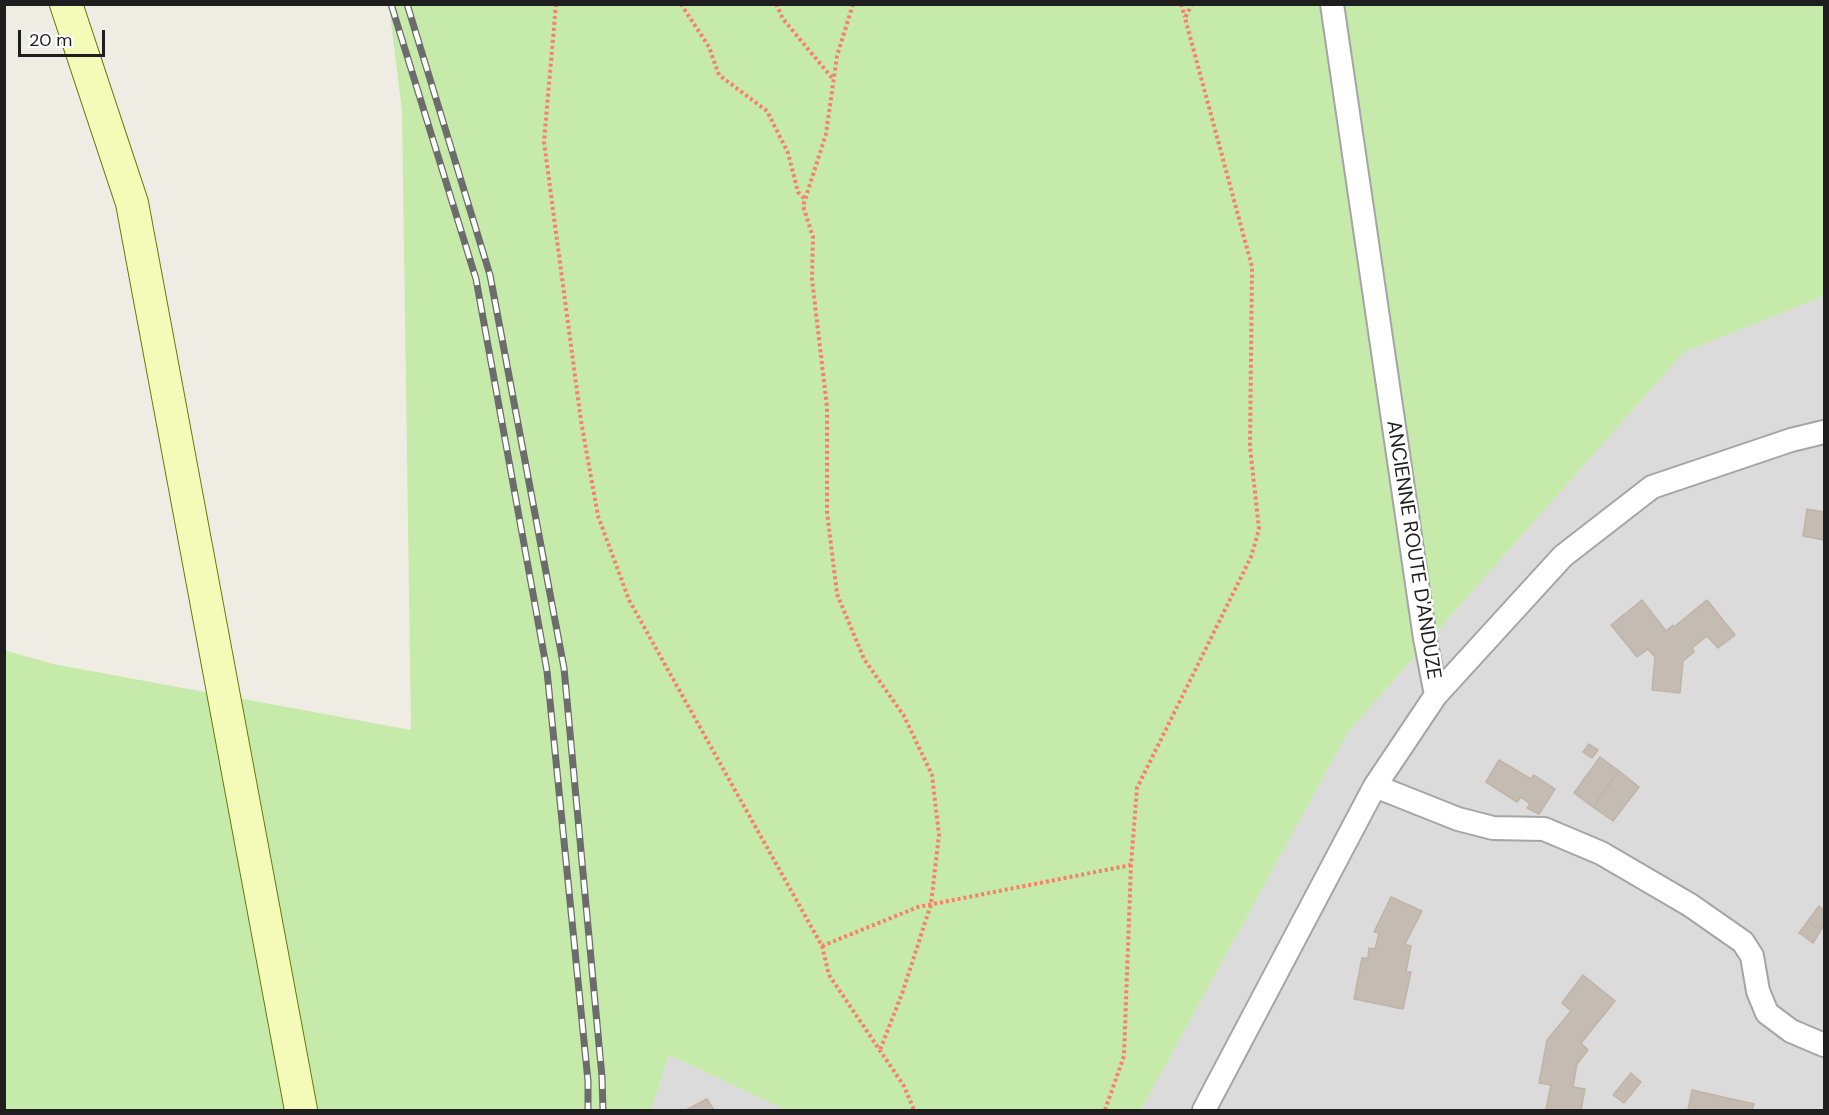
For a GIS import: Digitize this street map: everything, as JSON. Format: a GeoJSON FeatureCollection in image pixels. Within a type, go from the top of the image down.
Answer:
{"type":"FeatureCollection","features":[{"type":"Feature","properties":{"kind":"main road"},"geometry":{"type":"LineString","coordinates":[[66,4],[132,203],[300,1110]]}},
{"type":"Feature","properties":{"kind":"street","name":"ANCIENNE ROUTE D'ANDUZE"},"geometry":{"type":"LineString","coordinates":[[1204,1110],[1375,786],[1436,695],[1425,638],[1332,4]]}},
{"type":"Feature","properties":{"kind":"street"},"geometry":{"type":"LineString","coordinates":[[1436,695],[1563,556],[1652,487],[1791,440],[1824,432]]}},
{"type":"Feature","properties":{"kind":"street"},"geometry":{"type":"LineString","coordinates":[[1375,786],[1458,819],[1493,828],[1544,829],[1601,853],[1690,905],[1743,942],[1752,956],[1758,991],[1767,1013],[1791,1031],[1824,1045]]}},
{"type":"Feature","properties":{"kind":"path"},"geometry":{"type":"LineString","coordinates":[[556,4],[544,142],[581,421],[598,516],[629,600],[822,946],[829,975],[904,1086],[914,1110]]}},
{"type":"Feature","properties":{"kind":"path"},"geometry":{"type":"LineString","coordinates":[[681,4],[709,47],[719,75],[767,111],[788,153],[798,192],[805,199]]}},
{"type":"Feature","properties":{"kind":"path"},"geometry":{"type":"LineString","coordinates":[[776,4],[783,19],[834,80]]}},
{"type":"Feature","properties":{"kind":"path"},"geometry":{"type":"LineString","coordinates":[[853,4],[837,56],[826,134],[803,206],[813,237],[812,279],[827,407],[826,512],[837,594],[864,659],[904,716],[932,775],[939,835],[931,904],[903,991],[880,1051]]}},
{"type":"Feature","properties":{"kind":"path"},"geometry":{"type":"LineString","coordinates":[[1105,1110],[1124,1056],[1131,865],[1137,788],[1251,557],[1259,529],[1250,447],[1252,267],[1181,4]]}},
{"type":"Feature","properties":{"kind":"path"},"geometry":{"type":"LineString","coordinates":[[1185,18],[1192,4]]}},
{"type":"Feature","properties":{"kind":"path"},"geometry":{"type":"LineString","coordinates":[[822,946],[918,907],[1131,865]]}},
{"type":"Feature","properties":{"kind":"shaded area"},"geometry":{"type":"Polygon","coordinates":[[[1824,296],[1824,1110],[1141,1110],[1348,732],[1684,352],[1824,296]]]}},
{"type":"Feature","properties":{"kind":"shaded area"},"geometry":{"type":"Polygon","coordinates":[[[669,1055],[786,1110],[651,1110],[669,1055]]]}},
{"type":"Feature","properties":{"kind":"green space"},"geometry":{"type":"Polygon","coordinates":[[[389,5],[1824,5],[1824,296],[1684,352],[1348,732],[1141,1110],[786,1110],[669,1055],[651,1110],[5,1110],[4,650],[53,664],[411,730],[402,112],[389,5]]]}},
{"type":"Feature","properties":{"kind":"building"},"geometry":{"type":"Polygon","coordinates":[[[1807,509],[1824,512],[1824,540],[1803,536],[1807,509]]]}},
{"type":"Feature","properties":{"kind":"building"},"geometry":{"type":"Polygon","coordinates":[[[1642,600],[1666,631],[1707,600],[1735,635],[1718,648],[1707,636],[1692,648],[1694,652],[1683,661],[1680,693],[1652,690],[1655,657],[1648,649],[1637,657],[1611,625],[1642,600]]]}},
{"type":"Feature","properties":{"kind":"building"},"geometry":{"type":"Polygon","coordinates":[[[1589,744],[1598,750],[1592,758],[1583,752],[1589,744]]]}},
{"type":"Feature","properties":{"kind":"building"},"geometry":{"type":"Polygon","coordinates":[[[1600,757],[1619,771],[1593,807],[1574,793],[1600,757]]]}},
{"type":"Feature","properties":{"kind":"building"},"geometry":{"type":"Polygon","coordinates":[[[1499,760],[1531,779],[1534,775],[1555,789],[1539,814],[1527,808],[1530,804],[1521,797],[1517,802],[1486,782],[1499,760]]]}},
{"type":"Feature","properties":{"kind":"building"},"geometry":{"type":"Polygon","coordinates":[[[1619,771],[1639,787],[1613,821],[1593,807],[1619,771]]]}},
{"type":"Feature","properties":{"kind":"building"},"geometry":{"type":"Polygon","coordinates":[[[1391,897],[1422,911],[1405,944],[1411,946],[1406,972],[1411,972],[1403,1009],[1354,999],[1362,958],[1368,958],[1369,948],[1375,949],[1379,933],[1374,932],[1391,897]]]}},
{"type":"Feature","properties":{"kind":"building"},"geometry":{"type":"Polygon","coordinates":[[[1819,906],[1824,910],[1824,924],[1821,930],[1808,921],[1819,906]]]}},
{"type":"Feature","properties":{"kind":"building"},"geometry":{"type":"Polygon","coordinates":[[[1808,921],[1821,930],[1813,943],[1799,933],[1808,921]]]}},
{"type":"Feature","properties":{"kind":"building"},"geometry":{"type":"Polygon","coordinates":[[[1583,975],[1615,1001],[1581,1043],[1588,1050],[1577,1064],[1573,1087],[1585,1089],[1581,1110],[1548,1110],[1546,1109],[1551,1085],[1539,1083],[1547,1040],[1571,1011],[1562,1003],[1583,975]]]}},
{"type":"Feature","properties":{"kind":"building"},"geometry":{"type":"Polygon","coordinates":[[[1631,1073],[1641,1082],[1624,1103],[1613,1095],[1631,1073]]]}},
{"type":"Feature","properties":{"kind":"building"},"geometry":{"type":"Polygon","coordinates":[[[1692,1090],[1754,1104],[1752,1110],[1688,1110],[1692,1090]]]}},
{"type":"Feature","properties":{"kind":"building"},"geometry":{"type":"Polygon","coordinates":[[[707,1099],[714,1110],[686,1110],[707,1099]]]}},
{"type":"Feature","properties":{"kind":"railway"},"geometry":{"type":"LineString","coordinates":[[391,4],[476,279],[547,671],[588,1081],[588,1110]]}},
{"type":"Feature","properties":{"kind":"railway"},"geometry":{"type":"LineString","coordinates":[[407,4],[490,275],[564,668],[602,1077],[603,1110]]}}]}
